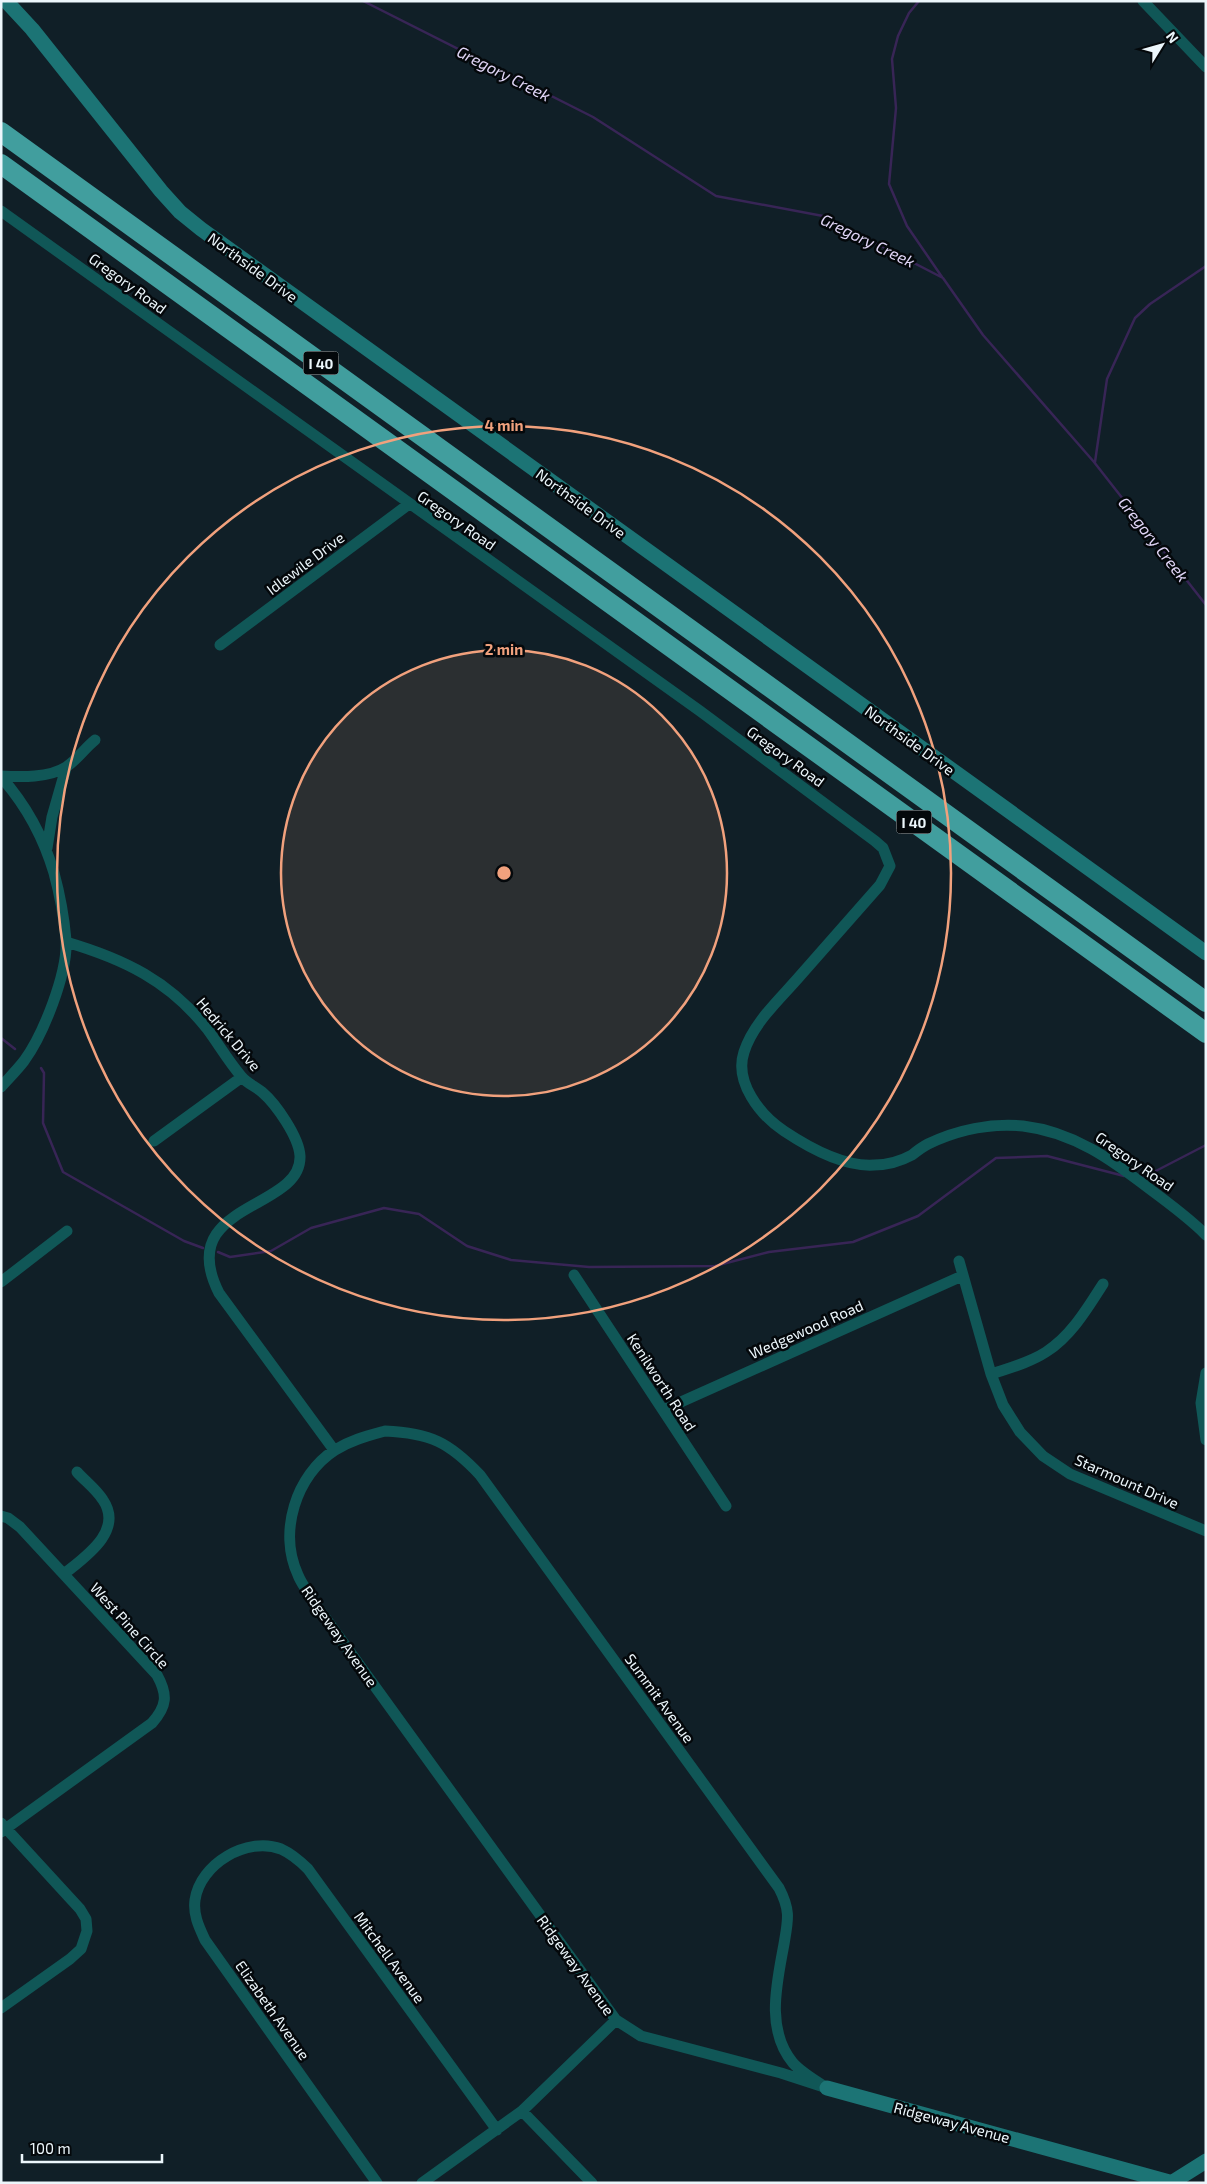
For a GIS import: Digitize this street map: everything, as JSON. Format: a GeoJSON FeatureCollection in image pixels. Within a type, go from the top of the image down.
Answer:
{"type":"FeatureCollection","features":[{"type":"Feature","properties":{"kind":"highway","name":"I 40"},"geometry":{"type":"LineString","coordinates":[[1,132],[1206,1002]]}},
{"type":"Feature","properties":{"kind":"highway","name":"I 40"},"geometry":{"type":"LineString","coordinates":[[1,164],[1206,1032]]}},
{"type":"Feature","properties":{"kind":"highway"},"geometry":{"type":"LineString","coordinates":[[1086,916],[1151,959],[1206,988]]}},
{"type":"Feature","properties":{"kind":"street","name":"Northside Drive"},"geometry":{"type":"LineString","coordinates":[[6,1],[32,28],[161,191],[180,212],[201,229],[1206,953]]}},
{"type":"Feature","properties":{"kind":"street"},"geometry":{"type":"LineString","coordinates":[[1143,1],[1206,66]]}},
{"type":"Feature","properties":{"kind":"street","name":"Gregory Road"},"geometry":{"type":"LineString","coordinates":[[1,211],[700,711],[883,848],[890,866],[886,876],[775,1004],[751,1037],[743,1054],[742,1072],[746,1089],[756,1104],[780,1128],[808,1147],[839,1159],[872,1166],[892,1163],[910,1156],[926,1145],[957,1132],[981,1128],[1023,1126],[1055,1132],[1086,1144],[1114,1162],[1191,1220],[1206,1235]]}},
{"type":"Feature","properties":{"kind":"street","name":"Idlewile Drive"},"geometry":{"type":"LineString","coordinates":[[220,645],[409,504]]}},
{"type":"Feature","properties":{"kind":"street"},"geometry":{"type":"LineString","coordinates":[[1,777],[24,777],[66,768],[94,740]]}},
{"type":"Feature","properties":{"kind":"street"},"geometry":{"type":"LineString","coordinates":[[47,848],[52,817],[66,768]]}},
{"type":"Feature","properties":{"kind":"street"},"geometry":{"type":"LineString","coordinates":[[1,777],[24,804],[47,848],[60,894],[66,942],[59,984],[45,1024],[24,1061],[1,1087]]}},
{"type":"Feature","properties":{"kind":"street","name":"Hedrick Drive"},"geometry":{"type":"LineString","coordinates":[[66,942],[102,952],[163,985],[207,1029],[242,1078],[262,1092],[279,1110],[292,1132],[300,1155],[296,1172],[286,1184],[234,1216],[221,1228],[212,1243],[210,1252],[211,1278],[219,1293],[334,1450]]}},
{"type":"Feature","properties":{"kind":"street"},"geometry":{"type":"LineString","coordinates":[[154,1141],[242,1078]]}},
{"type":"Feature","properties":{"kind":"street"},"geometry":{"type":"LineString","coordinates":[[1,1282],[67,1231]]}},
{"type":"Feature","properties":{"kind":"street","name":"Starmount Drive"},"geometry":{"type":"LineString","coordinates":[[959,1261],[991,1374],[1003,1405],[1020,1432],[1043,1456],[1070,1474],[1206,1531]]}},
{"type":"Feature","properties":{"kind":"street","name":"Kenilworth Road"},"geometry":{"type":"LineString","coordinates":[[574,1275],[726,1506]]}},
{"type":"Feature","properties":{"kind":"street","name":"Wedgewood Road"},"geometry":{"type":"LineString","coordinates":[[662,1410],[962,1276]]}},
{"type":"Feature","properties":{"kind":"street"},"geometry":{"type":"LineString","coordinates":[[991,1374],[1022,1364],[1045,1353],[1065,1337],[1081,1318],[1103,1284]]}},
{"type":"Feature","properties":{"kind":"street"},"geometry":{"type":"LineString","coordinates":[[1205,1380],[1201,1403],[1206,1440]]}},
{"type":"Feature","properties":{"kind":"street","name":"Summit Avenue"},"geometry":{"type":"LineString","coordinates":[[334,1450],[358,1438],[385,1432],[412,1432],[438,1440],[461,1455],[480,1475],[779,1888],[786,1901],[789,1922],[775,2000],[775,2022],[781,2044],[793,2063],[811,2078],[828,2088]]}},
{"type":"Feature","properties":{"kind":"street","name":"Ridgeway Avenue"},"geometry":{"type":"LineString","coordinates":[[334,1450],[314,1469],[299,1492],[291,1519],[290,1547],[297,1574],[317,1606],[616,2020],[641,2036],[781,2073],[828,2088],[1172,2183]]}},
{"type":"Feature","properties":{"kind":"street"},"geometry":{"type":"LineString","coordinates":[[64,1574],[99,1544],[104,1537],[109,1515],[102,1498],[77,1472]]}},
{"type":"Feature","properties":{"kind":"street","name":"West Pine Circle"},"geometry":{"type":"LineString","coordinates":[[1,1516],[8,1518],[20,1527],[157,1675],[164,1687],[165,1700],[161,1713],[152,1723],[3,1828]]}},
{"type":"Feature","properties":{"kind":"street"},"geometry":{"type":"LineString","coordinates":[[1,2008],[70,1959],[81,1949],[87,1931],[86,1919],[80,1909],[3,1828]]}},
{"type":"Feature","properties":{"kind":"street","name":"Mitchell Avenue"},"geometry":{"type":"LineString","coordinates":[[234,1853],[244,1848],[262,1846],[279,1848],[295,1857],[308,1869],[497,2130]]}},
{"type":"Feature","properties":{"kind":"street","name":"Elizabeth Avenue"},"geometry":{"type":"LineString","coordinates":[[234,1853],[217,1864],[203,1880],[195,1900],[196,1921],[205,1940],[377,2183]]}},
{"type":"Feature","properties":{"kind":"street"},"geometry":{"type":"LineString","coordinates":[[422,2183],[522,2111],[616,2020]]}},
{"type":"Feature","properties":{"kind":"street"},"geometry":{"type":"LineString","coordinates":[[522,2111],[592,2183]]}},
{"type":"Feature","properties":{"kind":"street"},"geometry":{"type":"LineString","coordinates":[[1172,2183],[1206,2161]]}},
{"type":"Feature","properties":{"kind":"waterway","name":"Gregory Creek"},"geometry":{"type":"LineString","coordinates":[[363,1],[593,117],[716,196],[823,216],[943,278],[983,335],[1094,462],[1206,605]]}},
{"type":"Feature","properties":{"kind":"waterway"},"geometry":{"type":"LineString","coordinates":[[919,1],[909,13],[898,36],[892,59],[896,108],[889,184],[907,226],[942,277]]}},
{"type":"Feature","properties":{"kind":"waterway"},"geometry":{"type":"LineString","coordinates":[[1095,462],[1107,379],[1135,318],[1150,304],[1206,266]]}},
{"type":"Feature","properties":{"kind":"waterway"},"geometry":{"type":"LineString","coordinates":[[1,1038],[15,1049]]}},
{"type":"Feature","properties":{"kind":"waterway"},"geometry":{"type":"LineString","coordinates":[[41,1068],[44,1073],[43,1123],[63,1172],[184,1241],[203,1248]]}},
{"type":"Feature","properties":{"kind":"waterway"},"geometry":{"type":"LineString","coordinates":[[1140,1176],[1148,1175],[1206,1145]]}},
{"type":"Feature","properties":{"kind":"waterway"},"geometry":{"type":"LineString","coordinates":[[218,1252],[230,1257],[271,1251],[311,1228],[384,1208],[419,1214],[467,1246],[511,1260],[589,1267],[715,1266],[769,1252],[853,1242],[918,1216],[996,1158],[1047,1156],[1124,1176]]}}]}
